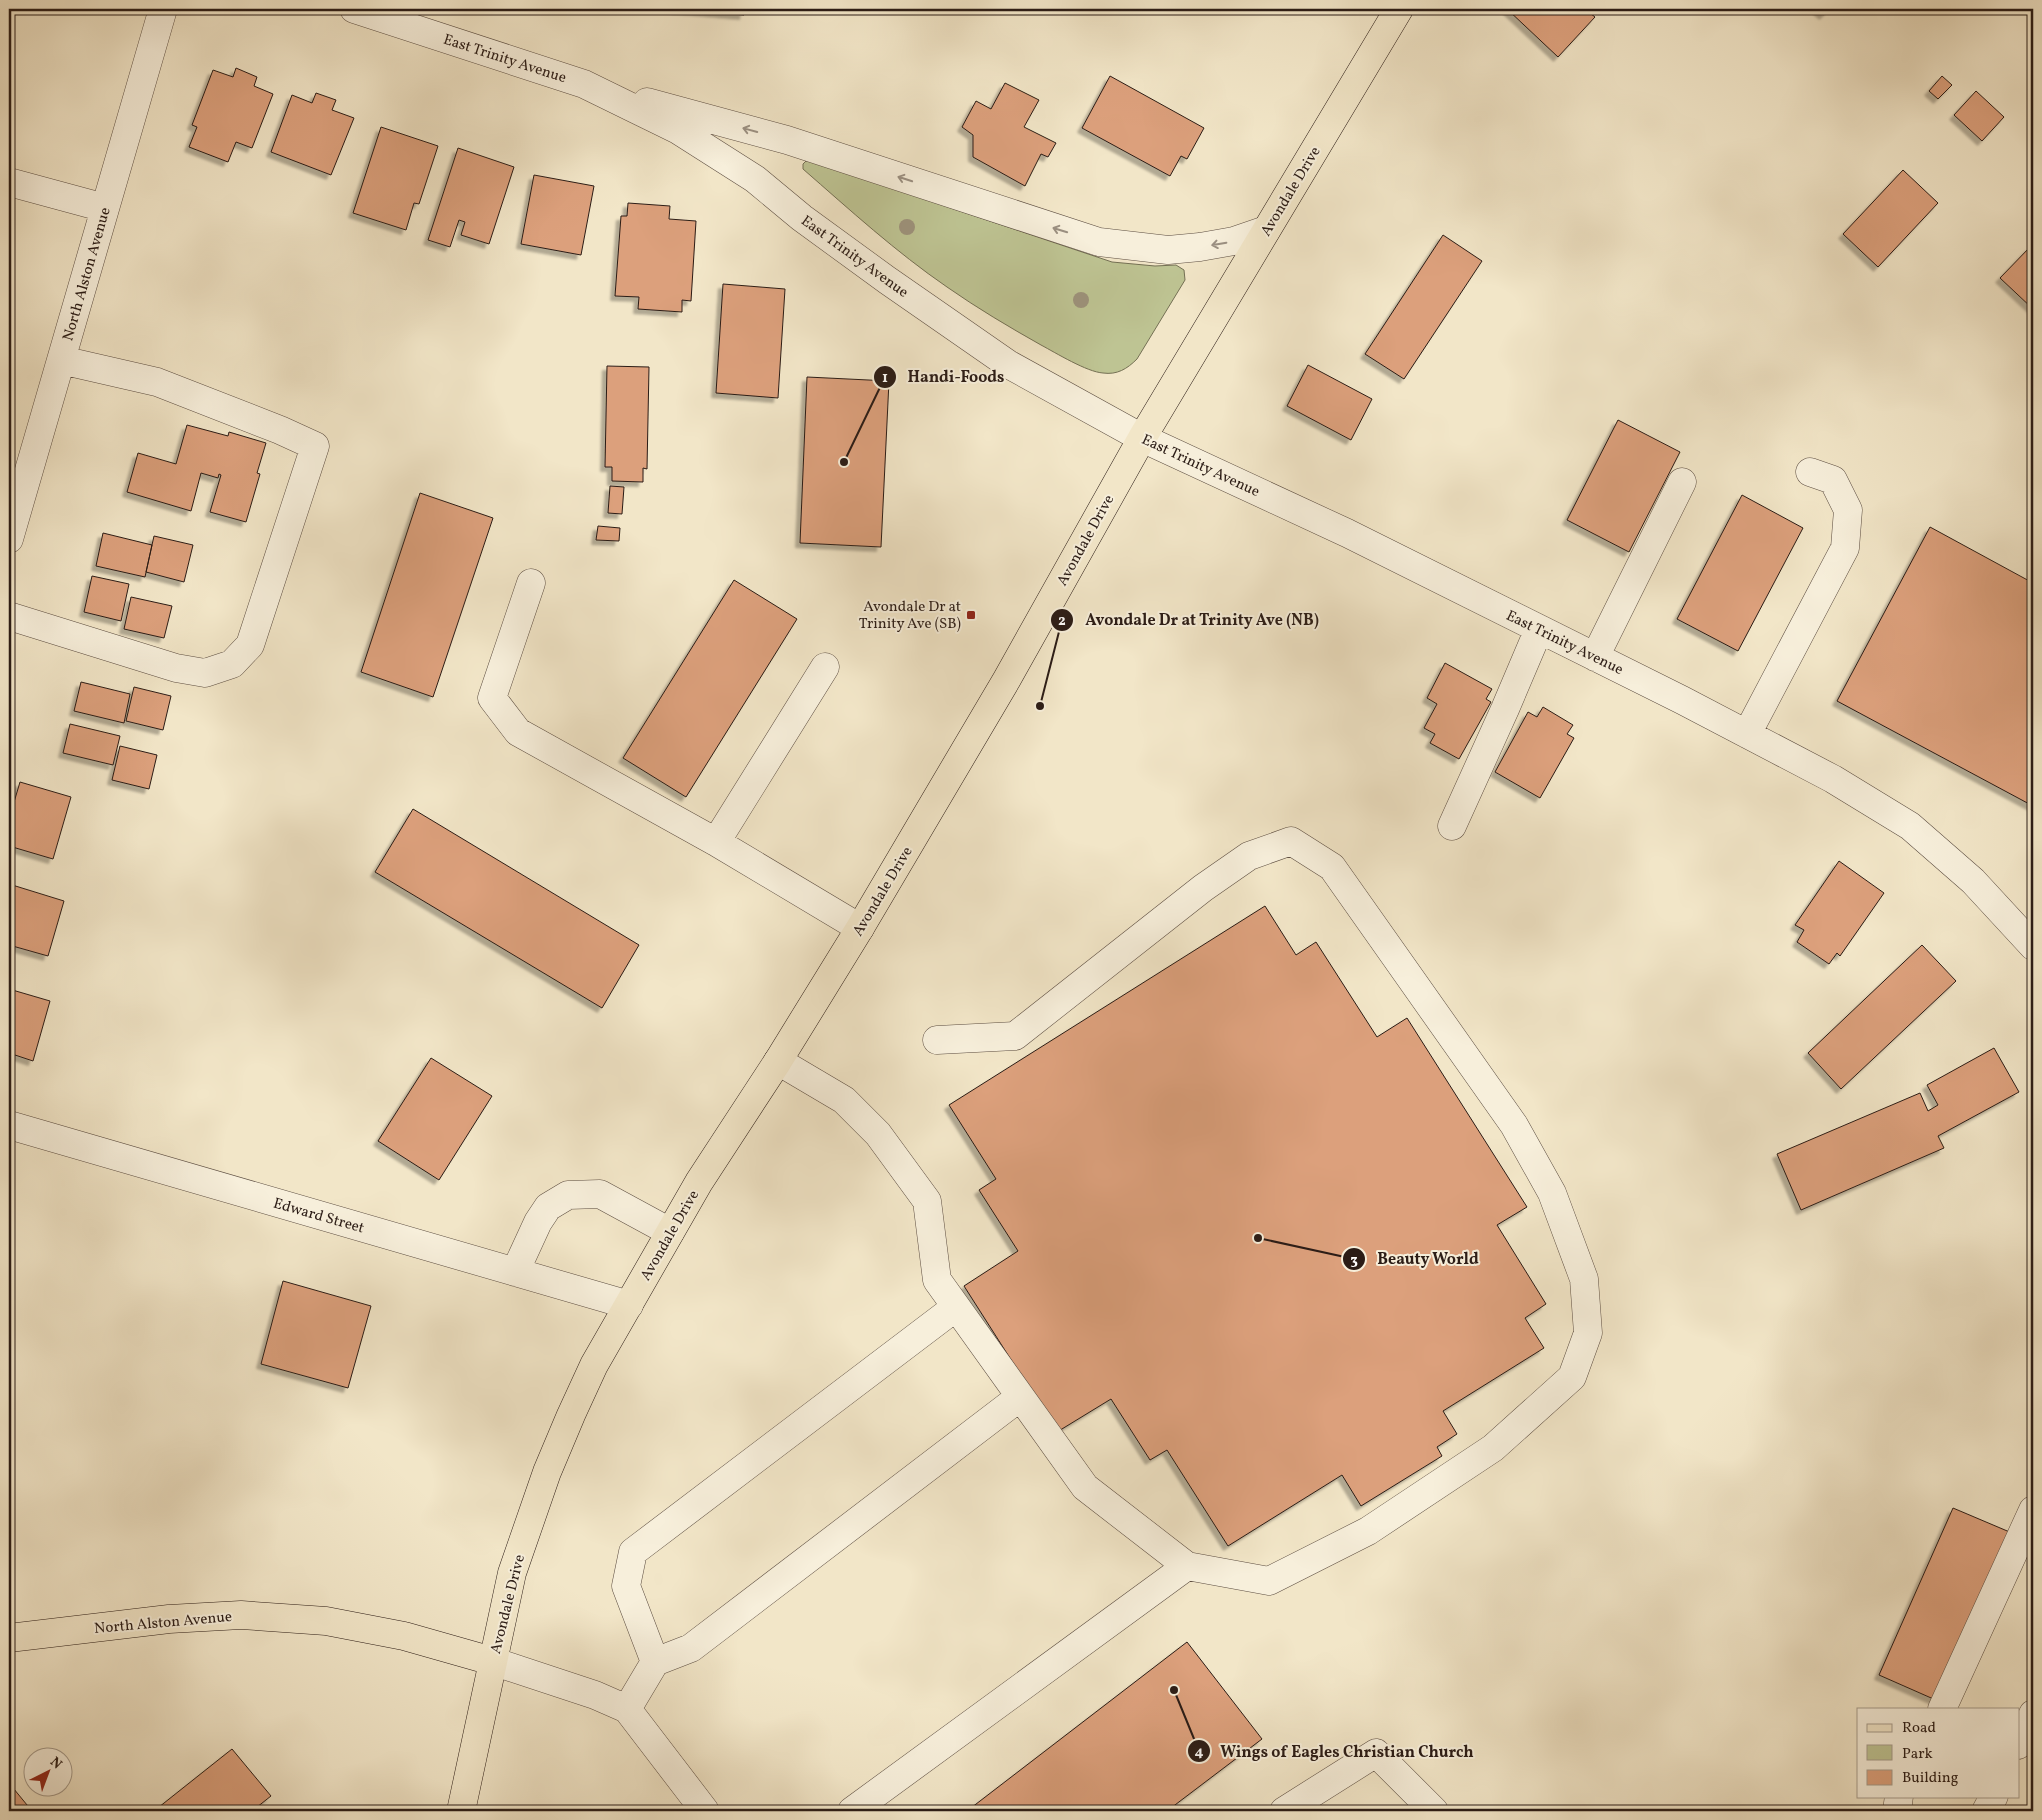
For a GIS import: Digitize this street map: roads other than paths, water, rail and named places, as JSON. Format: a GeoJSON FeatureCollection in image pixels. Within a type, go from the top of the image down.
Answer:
{"type":"FeatureCollection","features":[{"type":"Feature","properties":{"kind":"main road","name":"Avondale Drive"},"geometry":{"type":"LineString","coordinates":[[461,1811],[512,1573],[547,1472],[594,1365],[699,1182],[778,1061],[860,928],[1007,679],[1142,438],[1399,9]]}},
{"type":"Feature","properties":{"kind":"main road","name":"North Alston Avenue"},"geometry":{"type":"LineString","coordinates":[[9,1638],[169,1619],[241,1615],[326,1621],[404,1636],[492,1661]]}},
{"type":"Feature","properties":{"kind":"street","name":"North Alston Avenue"},"geometry":{"type":"LineString","coordinates":[[9,540],[163,9]]}},
{"type":"Feature","properties":{"kind":"street","name":"East Trinity Avenue"},"geometry":{"type":"LineString","coordinates":[[354,9],[584,84],[686,135],[755,179],[802,218],[886,280],[1008,364],[1142,438],[1348,533],[1595,656],[1833,779],[1910,826],[1973,881],[2033,946]]}},
{"type":"Feature","properties":{"kind":"street"},"geometry":{"type":"LineString","coordinates":[[584,84],[787,140],[1099,242],[1168,250],[1234,241],[1266,230]]}},
{"type":"Feature","properties":{"kind":"street"},"geometry":{"type":"LineString","coordinates":[[9,182],[105,208]]}},
{"type":"Feature","properties":{"kind":"street"},"geometry":{"type":"LineString","coordinates":[[9,616],[176,668],[205,674],[232,664],[250,646],[315,446],[280,430],[157,382],[61,360]]}},
{"type":"Feature","properties":{"kind":"street"},"geometry":{"type":"LineString","coordinates":[[1747,734],[1845,548],[1848,510],[1833,480],[1810,472]]}},
{"type":"Feature","properties":{"kind":"street"},"geometry":{"type":"LineString","coordinates":[[1595,656],[1682,482]]}},
{"type":"Feature","properties":{"kind":"street"},"geometry":{"type":"LineString","coordinates":[[531,583],[492,698],[518,732],[716,842],[860,928]]}},
{"type":"Feature","properties":{"kind":"street"},"geometry":{"type":"LineString","coordinates":[[1452,826],[1505,709],[1538,629]]}},
{"type":"Feature","properties":{"kind":"street"},"geometry":{"type":"LineString","coordinates":[[716,842],[825,667]]}},
{"type":"Feature","properties":{"kind":"street"},"geometry":{"type":"LineString","coordinates":[[778,1061],[844,1100],[878,1134],[926,1201],[937,1280],[1020,1397],[1085,1487],[1187,1566],[1269,1582],[1368,1531],[1486,1453],[1572,1377],[1588,1333],[1584,1279],[1552,1192],[1514,1125],[1332,867],[1291,840],[1249,856],[1203,888],[1015,1036],[937,1040]]}},
{"type":"Feature","properties":{"kind":"street","name":"Edward Street"},"geometry":{"type":"LineString","coordinates":[[9,1125],[629,1306]]}},
{"type":"Feature","properties":{"kind":"street"},"geometry":{"type":"LineString","coordinates":[[515,1272],[538,1222],[548,1207],[568,1195],[600,1194],[670,1232]]}},
{"type":"Feature","properties":{"kind":"street"},"geometry":{"type":"LineString","coordinates":[[656,1662],[626,1586],[633,1552],[956,1307]]}},
{"type":"Feature","properties":{"kind":"street"},"geometry":{"type":"LineString","coordinates":[[627,1709],[656,1662],[691,1648],[1020,1397]]}},
{"type":"Feature","properties":{"kind":"street"},"geometry":{"type":"LineString","coordinates":[[1942,1708],[2033,1510]]}},
{"type":"Feature","properties":{"kind":"street"},"geometry":{"type":"LineString","coordinates":[[852,1811],[1187,1566]]}},
{"type":"Feature","properties":{"kind":"street"},"geometry":{"type":"LineString","coordinates":[[492,1661],[595,1696],[627,1709],[705,1811]]}},
{"type":"Feature","properties":{"kind":"street"},"geometry":{"type":"LineString","coordinates":[[2020,1741],[2033,1714]]}},
{"type":"Feature","properties":{"kind":"street"},"geometry":{"type":"LineString","coordinates":[[1284,1811],[1376,1753],[1434,1811]]}},
{"type":"Feature","properties":{"kind":"street"},"geometry":{"type":"LineString","coordinates":[[1897,1811],[1899,1798]]}},
{"type":"Feature","properties":{"kind":"street"},"geometry":{"type":"LineString","coordinates":[[1986,1811],[1993,1798]]}},
{"type":"Feature","properties":{"kind":"place","name":"Handi-Foods"},"geometry":{"type":"Point","coordinates":[844,462]}},
{"type":"Feature","properties":{"kind":"place","name":"Avondale Dr at Trinity Ave (SB)"},"geometry":{"type":"Point","coordinates":[971,615]}},
{"type":"Feature","properties":{"kind":"place","name":"Avondale Dr at Trinity Ave (NB)"},"geometry":{"type":"Point","coordinates":[1040,706]}},
{"type":"Feature","properties":{"kind":"place","name":"Beauty World"},"geometry":{"type":"Point","coordinates":[1258,1238]}},
{"type":"Feature","properties":{"kind":"place","name":"Wings of Eagles Christian Church"},"geometry":{"type":"Point","coordinates":[1174,1690]}}]}
